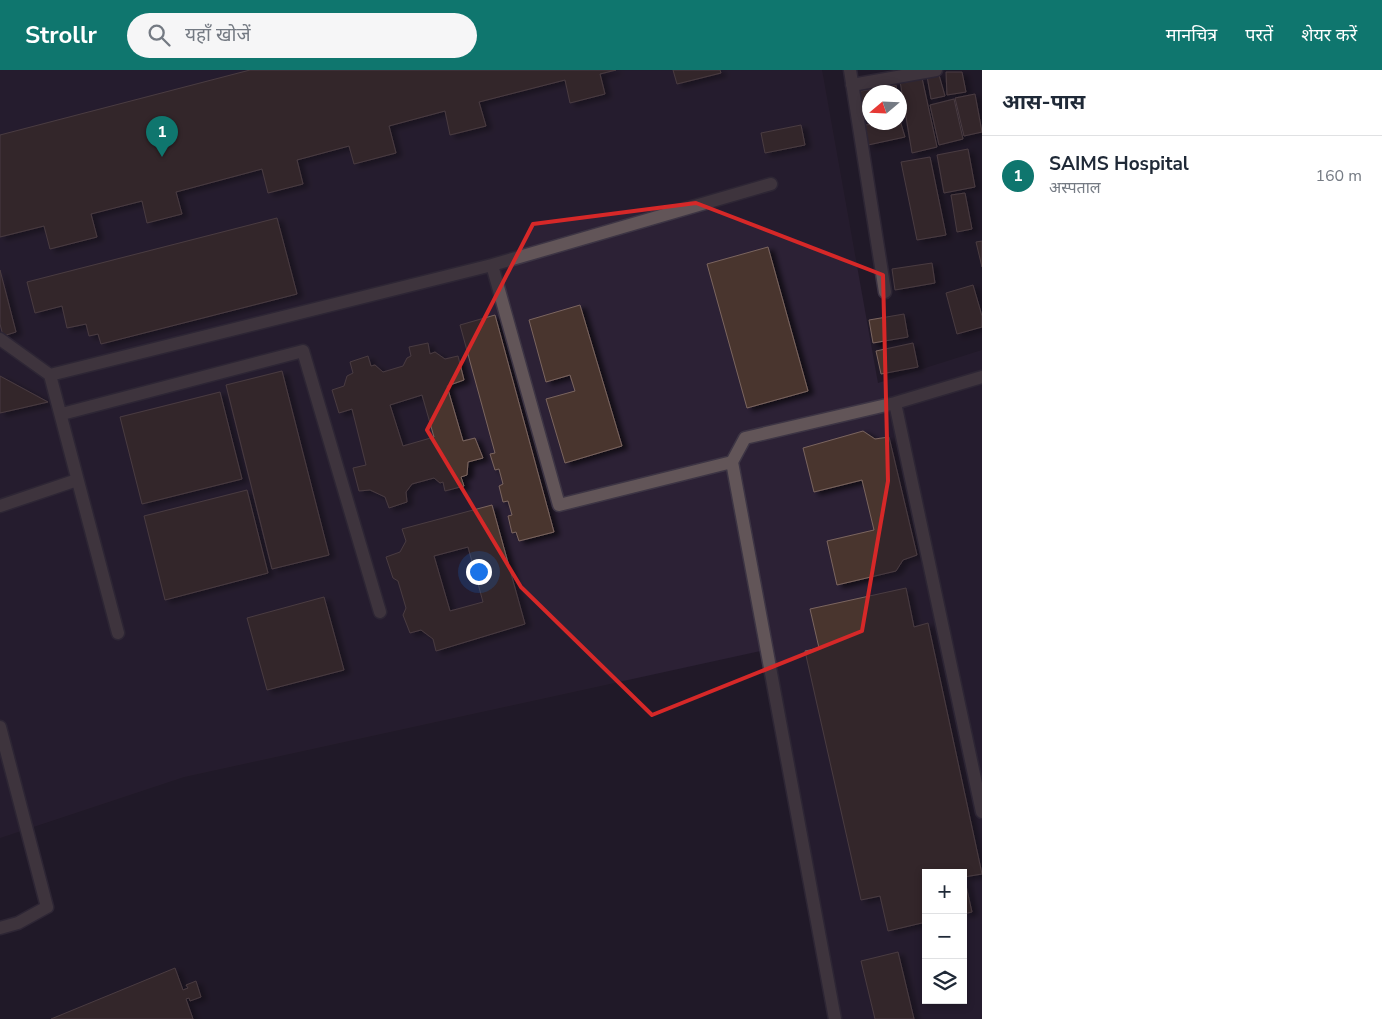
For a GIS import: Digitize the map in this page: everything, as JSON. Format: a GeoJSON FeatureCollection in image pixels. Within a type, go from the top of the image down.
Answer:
{"type":"FeatureCollection","features":[{"type":"Feature","properties":{"kind":"street"},"geometry":{"type":"LineString","coordinates":[[850,70],[885,292]]}},
{"type":"Feature","properties":{"kind":"street"},"geometry":{"type":"LineString","coordinates":[[852,85],[936,70]]}},
{"type":"Feature","properties":{"kind":"street"},"geometry":{"type":"LineString","coordinates":[[50,375],[492,265],[771,184]]}},
{"type":"Feature","properties":{"kind":"street"},"geometry":{"type":"LineString","coordinates":[[492,265],[559,505],[732,462]]}},
{"type":"Feature","properties":{"kind":"street"},"geometry":{"type":"LineString","coordinates":[[0,339],[50,375],[62,414],[76,480],[118,633]]}},
{"type":"Feature","properties":{"kind":"street"},"geometry":{"type":"LineString","coordinates":[[62,414],[303,351],[380,612]]}},
{"type":"Feature","properties":{"kind":"street"},"geometry":{"type":"LineString","coordinates":[[835,1019],[732,462],[745,438],[895,402],[982,376]]}},
{"type":"Feature","properties":{"kind":"street"},"geometry":{"type":"LineString","coordinates":[[895,402],[982,812]]}},
{"type":"Feature","properties":{"kind":"street"},"geometry":{"type":"LineString","coordinates":[[0,506],[76,480]]}},
{"type":"Feature","properties":{"kind":"street"},"geometry":{"type":"LineString","coordinates":[[0,727],[47,907],[18,923],[0,928]]}},
{"type":"Feature","properties":{"kind":"highlighted area"},"geometry":{"type":"Polygon","coordinates":[[[696,203],[883,275],[888,481],[862,631],[652,715],[521,587],[427,430],[533,224],[696,203]]]}},
{"type":"Feature","properties":{"kind":"shaded area"},"geometry":{"type":"Polygon","coordinates":[[[0,70],[822,70],[878,383],[982,350],[982,1019],[831,1019],[770,649],[184,777],[0,838],[0,70]]]}},
{"type":"Feature","properties":{"kind":"building"},"geometry":{"type":"Polygon","coordinates":[[[250,70],[616,70],[600,74],[605,94],[570,103],[565,80],[479,102],[486,126],[450,135],[445,111],[389,126],[396,153],[354,164],[349,146],[297,160],[303,184],[268,193],[262,169],[176,192],[182,214],[147,223],[142,201],[91,214],[97,237],[50,249],[44,226],[0,237],[0,135],[250,70]]]}},
{"type":"Feature","properties":{"kind":"building"},"geometry":{"type":"Polygon","coordinates":[[[673,70],[720,70],[721,73],[677,84],[673,70]]]}},
{"type":"Feature","properties":{"kind":"building"},"geometry":{"type":"Polygon","coordinates":[[[946,72],[962,72],[966,92],[947,95],[946,72]]]}},
{"type":"Feature","properties":{"kind":"building"},"geometry":{"type":"Polygon","coordinates":[[[939,75],[945,96],[931,99],[927,76],[939,75]]]}},
{"type":"Feature","properties":{"kind":"building"},"geometry":{"type":"Polygon","coordinates":[[[922,78],[937,147],[912,153],[907,123],[907,85],[901,85],[900,81],[922,78]]]}},
{"type":"Feature","properties":{"kind":"building"},"geometry":{"type":"Polygon","coordinates":[[[862,91],[862,113],[859,114],[855,92],[862,91]]]}},
{"type":"Feature","properties":{"kind":"building"},"geometry":{"type":"Polygon","coordinates":[[[975,94],[982,132],[964,136],[955,98],[975,94]]]}},
{"type":"Feature","properties":{"kind":"building"},"geometry":{"type":"Polygon","coordinates":[[[954,99],[963,139],[939,145],[930,105],[954,99]]]}},
{"type":"Feature","properties":{"kind":"building"},"geometry":{"type":"Polygon","coordinates":[[[801,125],[805,145],[765,153],[761,133],[801,125]]]}},
{"type":"Feature","properties":{"kind":"building"},"geometry":{"type":"Polygon","coordinates":[[[865,130],[903,130],[905,137],[868,145],[865,130]]]}},
{"type":"Feature","properties":{"kind":"building"},"geometry":{"type":"Polygon","coordinates":[[[968,149],[975,187],[944,193],[937,155],[968,149]]]}},
{"type":"Feature","properties":{"kind":"building"},"geometry":{"type":"Polygon","coordinates":[[[930,157],[946,235],[917,240],[901,162],[930,157]]]}},
{"type":"Feature","properties":{"kind":"building"},"geometry":{"type":"Polygon","coordinates":[[[965,193],[972,229],[957,232],[951,195],[965,193]]]}},
{"type":"Feature","properties":{"kind":"building"},"geometry":{"type":"Polygon","coordinates":[[[277,218],[297,294],[101,344],[98,334],[89,336],[86,324],[67,328],[62,306],[35,313],[27,282],[277,218]]]}},
{"type":"Feature","properties":{"kind":"building"},"geometry":{"type":"Polygon","coordinates":[[[982,241],[982,267],[976,242],[982,241]]]}},
{"type":"Feature","properties":{"kind":"building"},"geometry":{"type":"Polygon","coordinates":[[[768,247],[808,391],[747,408],[707,264],[768,247]]]}},
{"type":"Feature","properties":{"kind":"building"},"geometry":{"type":"Polygon","coordinates":[[[932,263],[935,283],[895,290],[892,269],[932,263]]]}},
{"type":"Feature","properties":{"kind":"building"},"geometry":{"type":"Polygon","coordinates":[[[0,270],[16,332],[3,336],[0,324],[0,270]]]}},
{"type":"Feature","properties":{"kind":"building"},"geometry":{"type":"Polygon","coordinates":[[[973,285],[982,316],[982,327],[957,334],[946,293],[973,285]]]}},
{"type":"Feature","properties":{"kind":"building"},"geometry":{"type":"Polygon","coordinates":[[[580,305],[622,446],[565,463],[546,399],[575,391],[570,375],[546,382],[529,320],[580,305]]]}},
{"type":"Feature","properties":{"kind":"building"},"geometry":{"type":"Polygon","coordinates":[[[904,314],[908,337],[873,343],[869,320],[904,314]]]}},
{"type":"Feature","properties":{"kind":"building"},"geometry":{"type":"Polygon","coordinates":[[[495,315],[554,532],[519,541],[516,532],[512,533],[508,516],[512,515],[508,501],[503,502],[499,486],[503,484],[499,469],[495,470],[490,454],[495,453],[460,325],[495,315]]]}},
{"type":"Feature","properties":{"kind":"building"},"geometry":{"type":"Polygon","coordinates":[[[428,343],[430,354],[435,352],[445,359],[458,356],[464,380],[447,386],[463,441],[475,438],[483,458],[468,462],[467,475],[461,477],[464,486],[445,491],[443,482],[440,483],[434,478],[412,484],[406,492],[407,502],[389,508],[385,497],[370,490],[359,491],[353,468],[366,465],[352,409],[339,413],[332,390],[344,386],[347,376],[353,373],[350,362],[368,356],[371,366],[375,365],[383,372],[403,366],[407,358],[411,356],[409,347],[428,343]],[[422,395],[390,405],[403,446],[434,437],[422,395]]]}},
{"type":"Feature","properties":{"kind":"building"},"geometry":{"type":"Polygon","coordinates":[[[913,343],[918,367],[881,374],[876,351],[913,343]]]}},
{"type":"Feature","properties":{"kind":"building"},"geometry":{"type":"Polygon","coordinates":[[[282,371],[329,555],[272,569],[226,385],[282,371]]]}},
{"type":"Feature","properties":{"kind":"building"},"geometry":{"type":"Polygon","coordinates":[[[0,376],[48,402],[0,413],[0,376]]]}},
{"type":"Feature","properties":{"kind":"building"},"geometry":{"type":"Polygon","coordinates":[[[220,392],[242,479],[142,504],[120,417],[220,392]]]}},
{"type":"Feature","properties":{"kind":"building"},"geometry":{"type":"Polygon","coordinates":[[[863,431],[875,439],[889,437],[917,555],[903,560],[896,571],[837,585],[827,541],[874,530],[862,480],[814,492],[803,448],[863,431]]]}},
{"type":"Feature","properties":{"kind":"building"},"geometry":{"type":"Polygon","coordinates":[[[247,490],[268,573],[165,600],[144,516],[247,490]]]}},
{"type":"Feature","properties":{"kind":"building"},"geometry":{"type":"Polygon","coordinates":[[[492,505],[525,624],[436,651],[433,639],[421,630],[410,633],[403,615],[406,608],[398,581],[393,578],[386,557],[400,552],[406,541],[402,529],[492,505]],[[468,547],[434,556],[450,611],[483,602],[468,547]]]}},
{"type":"Feature","properties":{"kind":"building"},"geometry":{"type":"Polygon","coordinates":[[[906,588],[914,627],[928,623],[982,874],[967,876],[967,869],[922,869],[922,923],[888,931],[880,896],[861,900],[805,651],[819,648],[810,609],[906,588]]]}},
{"type":"Feature","properties":{"kind":"building"},"geometry":{"type":"Polygon","coordinates":[[[324,597],[344,670],[267,690],[247,618],[324,597]]]}},
{"type":"Feature","properties":{"kind":"building"},"geometry":{"type":"Polygon","coordinates":[[[967,890],[972,912],[967,913],[967,890]]]}},
{"type":"Feature","properties":{"kind":"building"},"geometry":{"type":"Polygon","coordinates":[[[898,952],[914,1019],[875,1019],[861,961],[898,952]]]}},
{"type":"Feature","properties":{"kind":"building"},"geometry":{"type":"Polygon","coordinates":[[[175,968],[183,990],[188,988],[186,985],[196,981],[201,997],[190,1001],[189,998],[186,999],[193,1019],[51,1019],[175,968]]]}},
{"type":"Feature","properties":{"kind":"place","name":"SAIMS Hospital"},"geometry":{"type":"Point","coordinates":[162,157]}}]}
